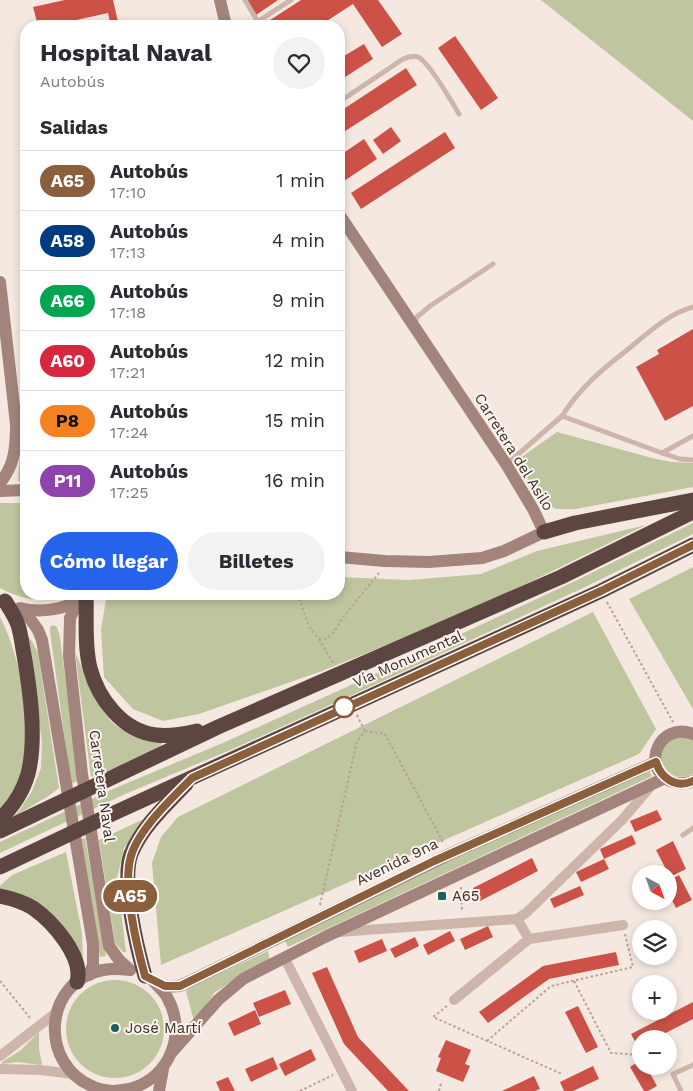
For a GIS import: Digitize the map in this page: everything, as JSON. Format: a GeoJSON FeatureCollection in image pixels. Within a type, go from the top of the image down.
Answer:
{"type":"FeatureCollection","features":[{"type":"Feature","properties":{"kind":"highway"},"geometry":{"type":"LineString","coordinates":[[544,532],[575,523],[693,500]]}},
{"type":"Feature","properties":{"kind":"highway","name":"Vía Monumental"},"geometry":{"type":"LineString","coordinates":[[0,831],[218,727],[561,577],[693,512]]}},
{"type":"Feature","properties":{"kind":"highway","name":"Vía Monumental"},"geometry":{"type":"LineString","coordinates":[[0,866],[601,591],[693,546]]}},
{"type":"Feature","properties":{"kind":"highway"},"geometry":{"type":"LineString","coordinates":[[0,819],[9,811],[20,793],[28,774],[32,738],[29,684],[20,632],[12,611],[3,599]]}},
{"type":"Feature","properties":{"kind":"highway"},"geometry":{"type":"LineString","coordinates":[[84,600],[90,667],[98,690],[111,710],[139,730],[155,735],[177,735],[218,727]]}},
{"type":"Feature","properties":{"kind":"highway"},"geometry":{"type":"LineString","coordinates":[[149,979],[135,940],[128,875],[131,855],[160,810],[192,778]]}},
{"type":"Feature","properties":{"kind":"highway"},"geometry":{"type":"LineString","coordinates":[[0,896],[31,907],[49,920],[77,962],[83,978]]}},
{"type":"Feature","properties":{"kind":"main road"},"geometry":{"type":"LineString","coordinates":[[220,0],[225,20]]}},
{"type":"Feature","properties":{"kind":"main road","name":"Carretera del Asilo"},"geometry":{"type":"LineString","coordinates":[[345,223],[506,464],[533,509],[544,532],[482,558],[430,562],[386,562],[345,558]]}},
{"type":"Feature","properties":{"kind":"main road"},"geometry":{"type":"LineString","coordinates":[[0,282],[16,424],[16,448],[13,460],[8,472],[0,483]]}},
{"type":"Feature","properties":{"kind":"main road"},"geometry":{"type":"LineString","coordinates":[[16,424],[20,433]]}},
{"type":"Feature","properties":{"kind":"main road"},"geometry":{"type":"LineString","coordinates":[[0,491],[20,490]]}},
{"type":"Feature","properties":{"kind":"main road"},"geometry":{"type":"LineString","coordinates":[[3,599],[23,609],[49,610],[68,606],[78,600]]}},
{"type":"Feature","properties":{"kind":"main road","name":"Carretera Naval"},"geometry":{"type":"LineString","coordinates":[[81,600],[70,618],[69,656],[82,774],[109,946],[119,960],[130,970]]}},
{"type":"Feature","properties":{"kind":"main road"},"geometry":{"type":"LineString","coordinates":[[23,609],[38,630],[42,640],[93,944],[93,965],[83,978],[65,995],[57,1012],[54,1028],[56,1045],[62,1061],[78,1081],[95,1088],[114,1091],[132,1089],[149,1081],[163,1069]]}},
{"type":"Feature","properties":{"kind":"main road"},"geometry":{"type":"LineString","coordinates":[[659,780],[656,752],[660,742],[668,734],[678,731],[693,734]]}},
{"type":"Feature","properties":{"kind":"main road","name":"Avenida 9na"},"geometry":{"type":"LineString","coordinates":[[149,979],[165,986],[180,986],[450,854],[656,762]]}},
{"type":"Feature","properties":{"kind":"main road"},"geometry":{"type":"LineString","coordinates":[[159,1091],[163,1069],[172,1052],[218,1000],[243,979],[335,933],[659,780],[692,784]]}},
{"type":"Feature","properties":{"kind":"main road"},"geometry":{"type":"LineString","coordinates":[[276,938],[285,959]]}},
{"type":"Feature","properties":{"kind":"main road"},"geometry":{"type":"LineString","coordinates":[[83,978],[102,970],[116,968],[130,970],[149,979],[166,996],[174,1014],[176,1033],[172,1052]]}},
{"type":"Feature","properties":{"kind":"street"},"geometry":{"type":"LineString","coordinates":[[335,933],[517,919],[526,913],[622,820],[659,780]]}},
{"type":"Feature","properties":{"kind":"street"},"geometry":{"type":"LineString","coordinates":[[517,919],[529,939]]}},
{"type":"Feature","properties":{"kind":"street"},"geometry":{"type":"LineString","coordinates":[[454,1000],[529,939],[623,925]]}},
{"type":"Feature","properties":{"kind":"street"},"geometry":{"type":"LineString","coordinates":[[285,959],[352,1091]]}},
{"type":"Feature","properties":{"kind":"street"},"geometry":{"type":"LineString","coordinates":[[0,1056],[57,1012]]}},
{"type":"Feature","properties":{"kind":"street"},"geometry":{"type":"LineString","coordinates":[[0,1069],[41,1070],[78,1081]]}},
{"type":"Feature","properties":{"kind":"lane"},"geometry":{"type":"LineString","coordinates":[[245,0],[257,20]]}},
{"type":"Feature","properties":{"kind":"lane"},"geometry":{"type":"LineString","coordinates":[[261,20],[291,0]]}},
{"type":"Feature","properties":{"kind":"lane"},"geometry":{"type":"LineString","coordinates":[[345,98],[403,59],[412,56],[420,58],[430,69],[459,114]]}},
{"type":"Feature","properties":{"kind":"lane"},"geometry":{"type":"LineString","coordinates":[[414,326],[418,317],[430,306],[493,264]]}},
{"type":"Feature","properties":{"kind":"lane"},"geometry":{"type":"LineString","coordinates":[[506,464],[562,416],[575,397],[596,374],[654,328],[679,311],[693,307]]}},
{"type":"Feature","properties":{"kind":"lane"},"geometry":{"type":"LineString","coordinates":[[562,416],[680,460],[693,460]]}},
{"type":"Feature","properties":{"kind":"lane"},"geometry":{"type":"LineString","coordinates":[[662,453],[693,436]]}},
{"type":"Feature","properties":{"kind":"lane"},"geometry":{"type":"LineString","coordinates":[[683,836],[693,828]]}},
{"type":"Feature","properties":{"kind":"lane"},"geometry":{"type":"LineString","coordinates":[[681,1091],[674,1074],[693,1065]]}},
{"type":"Feature","properties":{"kind":"path"},"geometry":{"type":"LineString","coordinates":[[318,638],[326,639],[334,632],[341,620],[376,578],[386,562]]}},
{"type":"Feature","properties":{"kind":"path"},"geometry":{"type":"LineString","coordinates":[[601,591],[678,731]]}},
{"type":"Feature","properties":{"kind":"path"},"geometry":{"type":"LineString","coordinates":[[299,600],[304,617],[312,632],[329,655]]}},
{"type":"Feature","properties":{"kind":"path"},"geometry":{"type":"LineString","coordinates":[[317,919],[357,741],[365,731],[385,734],[450,854]]}},
{"type":"Feature","properties":{"kind":"path"},"geometry":{"type":"LineString","coordinates":[[461,873],[462,923]]}},
{"type":"Feature","properties":{"kind":"path"},"geometry":{"type":"LineString","coordinates":[[487,1041],[551,986],[632,967],[623,925]]}},
{"type":"Feature","properties":{"kind":"path"},"geometry":{"type":"LineString","coordinates":[[0,981],[37,1027]]}},
{"type":"Feature","properties":{"kind":"path"},"geometry":{"type":"LineString","coordinates":[[574,981],[611,1053],[632,1054]]}},
{"type":"Feature","properties":{"kind":"path"},"geometry":{"type":"LineString","coordinates":[[454,1000],[433,1017],[562,1074]]}},
{"type":"Feature","properties":{"kind":"path"},"geometry":{"type":"LineString","coordinates":[[300,1091],[342,1071]]}},
{"type":"Feature","properties":{"kind":"path"},"geometry":{"type":"LineString","coordinates":[[439,1091],[441,1083]]}},
{"type":"Feature","properties":{"kind":"green space"},"geometry":{"type":"Polygon","coordinates":[[[541,0],[693,0],[693,121],[541,0]]]}},
{"type":"Feature","properties":{"kind":"green space"},"geometry":{"type":"Polygon","coordinates":[[[557,432],[656,459],[693,463],[693,487],[576,509],[557,509],[545,505],[516,461],[557,432]]]}},
{"type":"Feature","properties":{"kind":"green space"},"geometry":{"type":"Polygon","coordinates":[[[20,451],[20,481],[18,481],[20,451]]]}},
{"type":"Feature","properties":{"kind":"green space"},"geometry":{"type":"Polygon","coordinates":[[[0,503],[20,503],[20,596],[0,588],[0,503]]]}},
{"type":"Feature","properties":{"kind":"green space"},"geometry":{"type":"Polygon","coordinates":[[[693,523],[693,534],[583,588],[235,748],[123,795],[0,853],[0,842],[113,789],[225,742],[362,680],[573,582],[693,523]]]}},
{"type":"Feature","properties":{"kind":"green space"},"geometry":{"type":"Polygon","coordinates":[[[646,525],[471,611],[322,671],[199,714],[163,721],[133,709],[104,677],[101,629],[106,600],[345,600],[345,577],[409,580],[481,574],[537,551],[646,525]]]}},
{"type":"Feature","properties":{"kind":"green space"},"geometry":{"type":"Polygon","coordinates":[[[693,567],[693,709],[629,599],[693,567]]]}},
{"type":"Feature","properties":{"kind":"green space"},"geometry":{"type":"Polygon","coordinates":[[[593,612],[656,729],[639,754],[161,965],[152,863],[161,837],[178,817],[593,612]]]}},
{"type":"Feature","properties":{"kind":"green space"},"geometry":{"type":"Polygon","coordinates":[[[0,617],[17,661],[23,689],[27,745],[23,771],[14,793],[0,810],[0,617]]]}},
{"type":"Feature","properties":{"kind":"green space"},"geometry":{"type":"Polygon","coordinates":[[[53,625],[57,627],[60,637],[78,781],[71,784],[50,632],[50,627],[53,625]]]}},
{"type":"Feature","properties":{"kind":"green space"},"geometry":{"type":"Polygon","coordinates":[[[26,634],[38,653],[59,788],[13,817],[32,791],[41,768],[42,742],[26,634]]]}},
{"type":"Feature","properties":{"kind":"green space"},"geometry":{"type":"Polygon","coordinates":[[[75,652],[93,691],[110,719],[115,725],[126,731],[163,742],[155,753],[91,777],[75,652]]]}},
{"type":"Feature","properties":{"kind":"green space"},"geometry":{"type":"Polygon","coordinates":[[[677,736],[693,739],[693,774],[684,777],[675,776],[668,772],[662,758],[663,751],[668,743],[677,736]]]}},
{"type":"Feature","properties":{"kind":"green space"},"geometry":{"type":"Polygon","coordinates":[[[649,771],[652,776],[288,947],[284,939],[453,859],[649,771]]]}},
{"type":"Feature","properties":{"kind":"green space"},"geometry":{"type":"Polygon","coordinates":[[[146,818],[124,848],[117,878],[126,952],[123,952],[115,943],[99,840],[146,818]]]}},
{"type":"Feature","properties":{"kind":"green space"},"geometry":{"type":"Polygon","coordinates":[[[85,838],[106,956],[100,957],[81,839],[85,838]]]}},
{"type":"Feature","properties":{"kind":"green space"},"geometry":{"type":"Polygon","coordinates":[[[66,852],[82,933],[83,962],[70,939],[0,889],[0,886],[12,875],[66,852]]]}},
{"type":"Feature","properties":{"kind":"green space"},"geometry":{"type":"Polygon","coordinates":[[[268,951],[270,961],[236,978],[214,993],[196,1021],[194,1021],[186,991],[188,988],[268,951]]]}},
{"type":"Feature","properties":{"kind":"green space"},"geometry":{"type":"Polygon","coordinates":[[[115,980],[134,984],[149,995],[160,1010],[164,1029],[160,1048],[149,1063],[134,1074],[115,1078],[96,1074],[81,1063],[70,1048],[66,1029],[70,1010],[81,995],[96,984],[115,980]]]}},
{"type":"Feature","properties":{"kind":"green space"},"geometry":{"type":"Polygon","coordinates":[[[39,1032],[41,1065],[18,1062],[2,1064],[2,1062],[21,1050],[39,1032]]]}},
{"type":"Feature","properties":{"kind":"building"},"geometry":{"type":"Polygon","coordinates":[[[65,0],[113,0],[118,20],[110,20],[108,13],[76,20],[36,20],[33,7],[65,0]]]}},
{"type":"Feature","properties":{"kind":"building"},"geometry":{"type":"Polygon","coordinates":[[[246,0],[278,0],[256,15],[246,0]]]}},
{"type":"Feature","properties":{"kind":"building"},"geometry":{"type":"Polygon","coordinates":[[[301,0],[378,0],[402,34],[382,47],[353,4],[328,20],[270,20],[301,0]]]}},
{"type":"Feature","properties":{"kind":"building"},"geometry":{"type":"Polygon","coordinates":[[[455,36],[498,98],[481,110],[438,48],[455,36]]]}},
{"type":"Feature","properties":{"kind":"building"},"geometry":{"type":"Polygon","coordinates":[[[364,44],[373,59],[345,77],[345,55],[364,44]]]}},
{"type":"Feature","properties":{"kind":"building"},"geometry":{"type":"Polygon","coordinates":[[[406,68],[417,85],[345,131],[345,108],[406,68]]]}},
{"type":"Feature","properties":{"kind":"building"},"geometry":{"type":"Polygon","coordinates":[[[391,127],[401,141],[383,154],[373,140],[391,127]]]}},
{"type":"Feature","properties":{"kind":"building"},"geometry":{"type":"Polygon","coordinates":[[[445,132],[455,148],[361,209],[351,193],[445,132]]]}},
{"type":"Feature","properties":{"kind":"building"},"geometry":{"type":"Polygon","coordinates":[[[364,139],[377,159],[345,180],[345,152],[364,139]]]}},
{"type":"Feature","properties":{"kind":"building"},"geometry":{"type":"Polygon","coordinates":[[[693,329],[693,406],[665,421],[636,367],[659,354],[657,350],[693,329]]]}},
{"type":"Feature","properties":{"kind":"building"},"geometry":{"type":"Polygon","coordinates":[[[657,810],[662,820],[635,832],[630,821],[657,810]]]}},
{"type":"Feature","properties":{"kind":"building"},"geometry":{"type":"Polygon","coordinates":[[[632,835],[636,844],[604,859],[600,849],[632,835]]]}},
{"type":"Feature","properties":{"kind":"building"},"geometry":{"type":"Polygon","coordinates":[[[673,841],[686,869],[678,873],[678,865],[664,865],[656,850],[673,841]]]}},
{"type":"Feature","properties":{"kind":"building"},"geometry":{"type":"Polygon","coordinates":[[[532,858],[538,871],[480,901],[473,888],[532,858]]]}},
{"type":"Feature","properties":{"kind":"building"},"geometry":{"type":"Polygon","coordinates":[[[604,859],[609,869],[581,882],[576,872],[604,859]]]}},
{"type":"Feature","properties":{"kind":"building"},"geometry":{"type":"Polygon","coordinates":[[[678,876],[692,900],[678,907],[678,876]]]}},
{"type":"Feature","properties":{"kind":"building"},"geometry":{"type":"Polygon","coordinates":[[[580,886],[584,895],[554,908],[550,899],[580,886]]]}},
{"type":"Feature","properties":{"kind":"building"},"geometry":{"type":"Polygon","coordinates":[[[488,926],[493,937],[465,950],[460,939],[488,926]]]}},
{"type":"Feature","properties":{"kind":"building"},"geometry":{"type":"Polygon","coordinates":[[[450,931],[455,941],[428,955],[423,945],[450,931]]]}},
{"type":"Feature","properties":{"kind":"building"},"geometry":{"type":"Polygon","coordinates":[[[415,937],[419,946],[395,958],[390,949],[415,937]]]}},
{"type":"Feature","properties":{"kind":"building"},"geometry":{"type":"Polygon","coordinates":[[[382,939],[387,951],[359,963],[354,951],[382,939]]]}},
{"type":"Feature","properties":{"kind":"building"},"geometry":{"type":"Polygon","coordinates":[[[616,952],[619,965],[549,979],[488,1023],[479,1012],[543,966],[616,952]]]}},
{"type":"Feature","properties":{"kind":"building"},"geometry":{"type":"Polygon","coordinates":[[[327,967],[358,1037],[409,1091],[388,1091],[344,1044],[312,973],[327,967]]]}},
{"type":"Feature","properties":{"kind":"building"},"geometry":{"type":"Polygon","coordinates":[[[285,990],[291,1004],[259,1017],[253,1003],[285,990]]]}},
{"type":"Feature","properties":{"kind":"building"},"geometry":{"type":"Polygon","coordinates":[[[693,1002],[693,1019],[672,1030],[639,1030],[658,1020],[677,1020],[677,1010],[693,1002]]]}},
{"type":"Feature","properties":{"kind":"building"},"geometry":{"type":"Polygon","coordinates":[[[578,1006],[598,1047],[586,1053],[565,1012],[578,1006]]]}},
{"type":"Feature","properties":{"kind":"building"},"geometry":{"type":"Polygon","coordinates":[[[255,1010],[261,1024],[234,1036],[228,1023],[255,1010]]]}},
{"type":"Feature","properties":{"kind":"building"},"geometry":{"type":"Polygon","coordinates":[[[446,1040],[471,1050],[465,1064],[470,1066],[463,1082],[436,1071],[441,1058],[438,1057],[446,1040]]]}},
{"type":"Feature","properties":{"kind":"building"},"geometry":{"type":"Polygon","coordinates":[[[311,1049],[316,1060],[285,1076],[279,1064],[311,1049]]]}},
{"type":"Feature","properties":{"kind":"building"},"geometry":{"type":"Polygon","coordinates":[[[273,1057],[278,1069],[251,1082],[245,1069],[273,1057]]]}},
{"type":"Feature","properties":{"kind":"building"},"geometry":{"type":"Polygon","coordinates":[[[593,1066],[599,1079],[573,1091],[564,1091],[560,1082],[593,1066]]]}},
{"type":"Feature","properties":{"kind":"building"},"geometry":{"type":"Polygon","coordinates":[[[635,1075],[651,1075],[657,1086],[644,1091],[635,1075]]]}},
{"type":"Feature","properties":{"kind":"building"},"geometry":{"type":"Polygon","coordinates":[[[534,1076],[540,1089],[535,1091],[502,1091],[534,1076]]]}},
{"type":"Feature","properties":{"kind":"building"},"geometry":{"type":"Polygon","coordinates":[[[228,1077],[235,1091],[220,1091],[216,1082],[228,1077]]]}},
{"type":"Feature","properties":{"kind":"bus line","name":"A65"},"geometry":{"type":"LineString","coordinates":[[693,545],[601,591],[192,778],[160,810],[131,855],[128,875],[133,924],[135,940],[145,976],[153,982],[165,986],[180,986],[434,861],[656,762],[659,771],[672,782],[681,784],[693,781]]}},
{"type":"Feature","properties":{"kind":"place","name":"A65"},"geometry":{"type":"Point","coordinates":[442,896]}},
{"type":"Feature","properties":{"kind":"place","name":"José Martí"},"geometry":{"type":"Point","coordinates":[115,1028]}}]}
